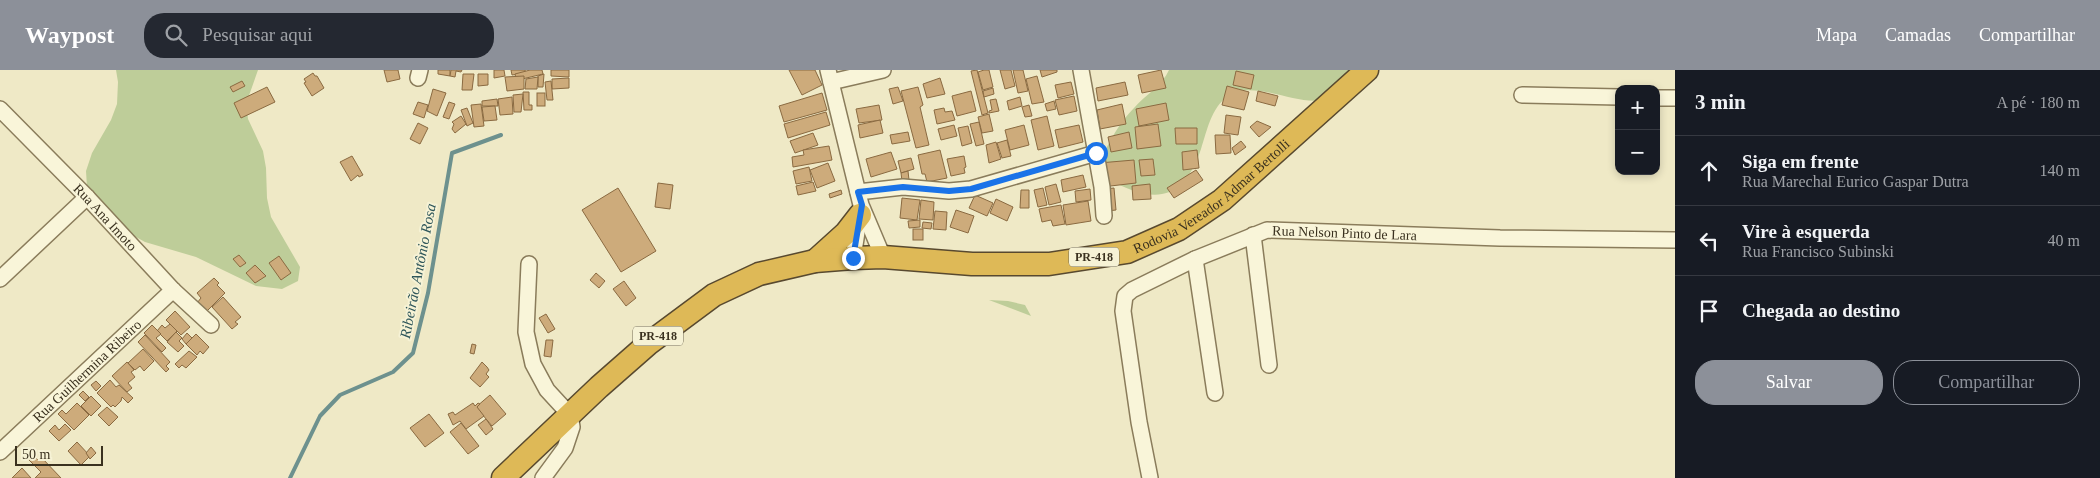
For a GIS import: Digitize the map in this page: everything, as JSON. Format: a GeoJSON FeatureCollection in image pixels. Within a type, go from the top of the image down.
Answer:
{"type":"FeatureCollection","features":[{"type":"Feature","properties":{"kind":"highway","name":"Rodovia Vereador Admar Bertolli"},"geometry":{"type":"LineString","coordinates":[[503,478],[648,344],[714,296],[759,274],[815,261],[853,258],[883,258],[972,264],[1049,264],[1127,252],[1179,229],[1222,200],[1367,70]]}},
{"type":"Feature","properties":{"kind":"highway"},"geometry":{"type":"LineString","coordinates":[[815,261],[846,233],[860,204]]}},
{"type":"Feature","properties":{"kind":"street"},"geometry":{"type":"LineString","coordinates":[[883,70],[830,76],[860,204],[883,258]]}},
{"type":"Feature","properties":{"kind":"street"},"geometry":{"type":"LineString","coordinates":[[1081,70],[1096,153],[1104,216]]}},
{"type":"Feature","properties":{"kind":"street"},"geometry":{"type":"LineString","coordinates":[[1522,95],[1615,97]]}},
{"type":"Feature","properties":{"kind":"street"},"geometry":{"type":"LineString","coordinates":[[1660,98],[1675,98]]}},
{"type":"Feature","properties":{"kind":"street","name":"Rua Ana Imoto"},"geometry":{"type":"LineString","coordinates":[[0,109],[87,197],[173,290],[211,325]]}},
{"type":"Feature","properties":{"kind":"street"},"geometry":{"type":"LineString","coordinates":[[860,204],[903,187],[949,191],[971,189],[1096,153]]}},
{"type":"Feature","properties":{"kind":"street"},"geometry":{"type":"LineString","coordinates":[[0,279],[87,197]]}},
{"type":"Feature","properties":{"kind":"street"},"geometry":{"type":"LineString","coordinates":[[853,258],[860,204]]}},
{"type":"Feature","properties":{"kind":"street","name":"Rua Nelson Pinto de Lara"},"geometry":{"type":"LineString","coordinates":[[1150,478],[1139,422],[1123,311],[1125,296],[1132,290],[1195,259],[1267,230],[1500,238],[1675,240]]}},
{"type":"Feature","properties":{"kind":"street"},"geometry":{"type":"LineString","coordinates":[[1253,235],[1269,365]]}},
{"type":"Feature","properties":{"kind":"street"},"geometry":{"type":"LineString","coordinates":[[1195,259],[1215,393]]}},
{"type":"Feature","properties":{"kind":"street"},"geometry":{"type":"LineString","coordinates":[[529,264],[526,332],[533,364],[547,390],[570,415],[572,427],[570,437],[543,478]]}},
{"type":"Feature","properties":{"kind":"street","name":"Rua Guilhermina Ribeiro"},"geometry":{"type":"LineString","coordinates":[[0,452],[173,290]]}},
{"type":"Feature","properties":{"kind":"green space"},"geometry":{"type":"Polygon","coordinates":[[[116,70],[258,70],[246,104],[248,119],[263,151],[266,168],[267,198],[271,217],[300,267],[298,281],[282,289],[256,286],[196,257],[145,242],[127,232],[87,187],[86,171],[92,153],[111,120],[117,104],[118,82],[116,70]]]}},
{"type":"Feature","properties":{"kind":"green space"},"geometry":{"type":"Polygon","coordinates":[[[1169,70],[1370,70],[1325,99],[1315,101],[1250,90],[1238,91],[1228,96],[1217,107],[1193,167],[1184,181],[1174,189],[1163,194],[1151,195],[1137,192],[1106,178],[1102,158],[1124,119],[1162,81],[1169,70]]]}},
{"type":"Feature","properties":{"kind":"green space"},"geometry":{"type":"Polygon","coordinates":[[[989,300],[1008,301],[1025,305],[1031,316],[989,300]]]}},
{"type":"Feature","properties":{"kind":"building"},"geometry":{"type":"Polygon","coordinates":[[[384,70],[398,70],[400,79],[387,82],[384,70]]]}},
{"type":"Feature","properties":{"kind":"building"},"geometry":{"type":"Polygon","coordinates":[[[438,70],[450,70],[450,76],[438,74],[438,70]]]}},
{"type":"Feature","properties":{"kind":"building"},"geometry":{"type":"Polygon","coordinates":[[[451,70],[462,70],[461,72],[456,71],[455,77],[450,76],[451,70]]]}},
{"type":"Feature","properties":{"kind":"building"},"geometry":{"type":"Polygon","coordinates":[[[494,70],[504,70],[505,76],[494,78],[494,70]]]}},
{"type":"Feature","properties":{"kind":"building"},"geometry":{"type":"Polygon","coordinates":[[[511,70],[525,70],[526,73],[512,75],[511,70]]]}},
{"type":"Feature","properties":{"kind":"building"},"geometry":{"type":"Polygon","coordinates":[[[530,70],[542,70],[543,74],[516,79],[515,74],[530,70]]]}},
{"type":"Feature","properties":{"kind":"building"},"geometry":{"type":"Polygon","coordinates":[[[551,70],[569,70],[569,77],[551,76],[551,70]]]}},
{"type":"Feature","properties":{"kind":"building"},"geometry":{"type":"Polygon","coordinates":[[[789,70],[815,70],[822,85],[802,95],[789,70]]]}},
{"type":"Feature","properties":{"kind":"building"},"geometry":{"type":"Polygon","coordinates":[[[977,70],[988,113],[982,115],[971,71],[977,70]]]}},
{"type":"Feature","properties":{"kind":"building"},"geometry":{"type":"Polygon","coordinates":[[[989,70],[993,87],[983,90],[978,72],[989,70]]]}},
{"type":"Feature","properties":{"kind":"building"},"geometry":{"type":"Polygon","coordinates":[[[1000,70],[1011,70],[1015,86],[1005,89],[1000,70]]]}},
{"type":"Feature","properties":{"kind":"building"},"geometry":{"type":"Polygon","coordinates":[[[1013,70],[1023,70],[1028,91],[1018,93],[1013,70]]]}},
{"type":"Feature","properties":{"kind":"building"},"geometry":{"type":"Polygon","coordinates":[[[1040,70],[1057,70],[1057,72],[1042,77],[1040,70]]]}},
{"type":"Feature","properties":{"kind":"building"},"geometry":{"type":"Polygon","coordinates":[[[1161,70],[1166,88],[1142,93],[1138,75],[1161,70]]]}},
{"type":"Feature","properties":{"kind":"building"},"geometry":{"type":"Polygon","coordinates":[[[1236,71],[1254,75],[1251,89],[1233,85],[1236,71]]]}},
{"type":"Feature","properties":{"kind":"building"},"geometry":{"type":"Polygon","coordinates":[[[313,73],[324,88],[312,96],[304,83],[306,82],[304,79],[313,73]]]}},
{"type":"Feature","properties":{"kind":"building"},"geometry":{"type":"Polygon","coordinates":[[[463,74],[474,74],[472,90],[462,90],[463,74]]]}},
{"type":"Feature","properties":{"kind":"building"},"geometry":{"type":"Polygon","coordinates":[[[478,74],[488,74],[488,85],[478,86],[478,74]]]}},
{"type":"Feature","properties":{"kind":"building"},"geometry":{"type":"Polygon","coordinates":[[[544,74],[543,87],[538,87],[538,76],[544,74]]]}},
{"type":"Feature","properties":{"kind":"building"},"geometry":{"type":"Polygon","coordinates":[[[524,76],[524,89],[507,91],[505,77],[524,76]]]}},
{"type":"Feature","properties":{"kind":"building"},"geometry":{"type":"Polygon","coordinates":[[[1037,76],[1044,102],[1032,104],[1026,79],[1037,76]]]}},
{"type":"Feature","properties":{"kind":"building"},"geometry":{"type":"Polygon","coordinates":[[[538,77],[537,89],[525,89],[526,79],[538,77]]]}},
{"type":"Feature","properties":{"kind":"building"},"geometry":{"type":"Polygon","coordinates":[[[569,78],[569,88],[552,89],[552,79],[569,78]]]}},
{"type":"Feature","properties":{"kind":"building"},"geometry":{"type":"Polygon","coordinates":[[[940,78],[945,94],[927,98],[923,84],[940,78]]]}},
{"type":"Feature","properties":{"kind":"building"},"geometry":{"type":"Polygon","coordinates":[[[242,81],[245,86],[233,92],[230,87],[242,81]]]}},
{"type":"Feature","properties":{"kind":"building"},"geometry":{"type":"Polygon","coordinates":[[[551,81],[553,100],[547,100],[545,82],[551,81]]]}},
{"type":"Feature","properties":{"kind":"building"},"geometry":{"type":"Polygon","coordinates":[[[1071,82],[1074,94],[1058,98],[1055,85],[1071,82]]]}},
{"type":"Feature","properties":{"kind":"building"},"geometry":{"type":"Polygon","coordinates":[[[1125,82],[1128,95],[1098,101],[1096,88],[1125,82]]]}},
{"type":"Feature","properties":{"kind":"building"},"geometry":{"type":"Polygon","coordinates":[[[1227,86],[1249,92],[1244,110],[1222,105],[1227,86]]]}},
{"type":"Feature","properties":{"kind":"building"},"geometry":{"type":"Polygon","coordinates":[[[267,87],[275,102],[241,118],[234,103],[267,87]]]}},
{"type":"Feature","properties":{"kind":"building"},"geometry":{"type":"Polygon","coordinates":[[[898,87],[903,101],[893,104],[889,89],[898,87]]]}},
{"type":"Feature","properties":{"kind":"building"},"geometry":{"type":"Polygon","coordinates":[[[918,87],[923,105],[920,107],[929,145],[916,148],[901,91],[918,87]]]}},
{"type":"Feature","properties":{"kind":"building"},"geometry":{"type":"Polygon","coordinates":[[[993,88],[994,94],[984,97],[983,91],[993,88]]]}},
{"type":"Feature","properties":{"kind":"building"},"geometry":{"type":"Polygon","coordinates":[[[433,89],[446,93],[437,116],[427,111],[433,89]]]}},
{"type":"Feature","properties":{"kind":"building"},"geometry":{"type":"Polygon","coordinates":[[[971,91],[976,111],[957,116],[952,96],[971,91]]]}},
{"type":"Feature","properties":{"kind":"building"},"geometry":{"type":"Polygon","coordinates":[[[1258,91],[1278,96],[1275,106],[1256,101],[1258,91]]]}},
{"type":"Feature","properties":{"kind":"building"},"geometry":{"type":"Polygon","coordinates":[[[523,92],[529,92],[529,105],[532,105],[532,110],[524,110],[523,92]]]}},
{"type":"Feature","properties":{"kind":"building"},"geometry":{"type":"Polygon","coordinates":[[[537,93],[545,93],[545,106],[537,106],[537,93]]]}},
{"type":"Feature","properties":{"kind":"building"},"geometry":{"type":"Polygon","coordinates":[[[822,93],[827,110],[784,122],[779,106],[822,93]]]}},
{"type":"Feature","properties":{"kind":"building"},"geometry":{"type":"Polygon","coordinates":[[[523,94],[521,112],[514,112],[513,95],[523,94]]]}},
{"type":"Feature","properties":{"kind":"building"},"geometry":{"type":"Polygon","coordinates":[[[1074,96],[1077,111],[1059,115],[1055,100],[1074,96]]]}},
{"type":"Feature","properties":{"kind":"building"},"geometry":{"type":"Polygon","coordinates":[[[512,97],[513,114],[500,115],[498,99],[512,97]]]}},
{"type":"Feature","properties":{"kind":"building"},"geometry":{"type":"Polygon","coordinates":[[[1020,97],[1022,106],[1009,110],[1007,101],[1020,97]]]}},
{"type":"Feature","properties":{"kind":"building"},"geometry":{"type":"Polygon","coordinates":[[[497,99],[498,106],[482,106],[482,101],[497,99]]]}},
{"type":"Feature","properties":{"kind":"building"},"geometry":{"type":"Polygon","coordinates":[[[996,99],[999,111],[989,113],[992,110],[990,100],[996,99]]]}},
{"type":"Feature","properties":{"kind":"building"},"geometry":{"type":"Polygon","coordinates":[[[1054,101],[1056,109],[1047,111],[1045,104],[1054,101]]]}},
{"type":"Feature","properties":{"kind":"building"},"geometry":{"type":"Polygon","coordinates":[[[418,102],[428,105],[424,118],[413,114],[418,102]]]}},
{"type":"Feature","properties":{"kind":"building"},"geometry":{"type":"Polygon","coordinates":[[[449,102],[455,104],[449,119],[443,117],[449,102]]]}},
{"type":"Feature","properties":{"kind":"building"},"geometry":{"type":"Polygon","coordinates":[[[1166,103],[1169,120],[1139,126],[1136,109],[1166,103]]]}},
{"type":"Feature","properties":{"kind":"building"},"geometry":{"type":"Polygon","coordinates":[[[481,104],[484,126],[474,127],[471,105],[481,104]]]}},
{"type":"Feature","properties":{"kind":"building"},"geometry":{"type":"Polygon","coordinates":[[[1122,104],[1126,124],[1100,129],[1097,110],[1122,104]]]}},
{"type":"Feature","properties":{"kind":"building"},"geometry":{"type":"Polygon","coordinates":[[[879,105],[882,120],[859,123],[856,109],[879,105]]]}},
{"type":"Feature","properties":{"kind":"building"},"geometry":{"type":"Polygon","coordinates":[[[1029,105],[1032,116],[1025,117],[1022,107],[1029,105]]]}},
{"type":"Feature","properties":{"kind":"building"},"geometry":{"type":"Polygon","coordinates":[[[495,106],[497,120],[484,121],[482,107],[495,106]]]}},
{"type":"Feature","properties":{"kind":"building"},"geometry":{"type":"Polygon","coordinates":[[[467,108],[473,123],[467,126],[461,110],[467,108]]]}},
{"type":"Feature","properties":{"kind":"building"},"geometry":{"type":"Polygon","coordinates":[[[944,108],[945,112],[952,111],[955,120],[937,124],[934,110],[944,108]]]}},
{"type":"Feature","properties":{"kind":"building"},"geometry":{"type":"Polygon","coordinates":[[[826,112],[830,125],[788,138],[784,124],[826,112]]]}},
{"type":"Feature","properties":{"kind":"building"},"geometry":{"type":"Polygon","coordinates":[[[989,114],[993,131],[982,133],[978,117],[989,114]]]}},
{"type":"Feature","properties":{"kind":"building"},"geometry":{"type":"Polygon","coordinates":[[[1226,115],[1241,117],[1238,135],[1224,133],[1226,115]]]}},
{"type":"Feature","properties":{"kind":"building"},"geometry":{"type":"Polygon","coordinates":[[[461,116],[466,124],[455,133],[452,129],[454,124],[452,122],[461,116]]]}},
{"type":"Feature","properties":{"kind":"building"},"geometry":{"type":"Polygon","coordinates":[[[1047,116],[1054,146],[1038,150],[1031,120],[1047,116]]]}},
{"type":"Feature","properties":{"kind":"building"},"geometry":{"type":"Polygon","coordinates":[[[880,120],[883,133],[860,138],[858,125],[880,120]]]}},
{"type":"Feature","properties":{"kind":"building"},"geometry":{"type":"Polygon","coordinates":[[[1257,121],[1271,127],[1259,137],[1250,127],[1257,121]]]}},
{"type":"Feature","properties":{"kind":"building"},"geometry":{"type":"Polygon","coordinates":[[[979,122],[984,144],[976,146],[970,124],[979,122]]]}},
{"type":"Feature","properties":{"kind":"building"},"geometry":{"type":"Polygon","coordinates":[[[418,123],[428,128],[420,144],[410,139],[418,123]]]}},
{"type":"Feature","properties":{"kind":"building"},"geometry":{"type":"Polygon","coordinates":[[[1158,124],[1161,146],[1137,149],[1135,127],[1158,124]]]}},
{"type":"Feature","properties":{"kind":"building"},"geometry":{"type":"Polygon","coordinates":[[[954,125],[957,136],[941,140],[938,129],[954,125]]]}},
{"type":"Feature","properties":{"kind":"building"},"geometry":{"type":"Polygon","coordinates":[[[1024,125],[1029,145],[1010,150],[1005,130],[1024,125]]]}},
{"type":"Feature","properties":{"kind":"building"},"geometry":{"type":"Polygon","coordinates":[[[1079,125],[1083,142],[1059,148],[1055,130],[1079,125]]]}},
{"type":"Feature","properties":{"kind":"building"},"geometry":{"type":"Polygon","coordinates":[[[968,126],[972,143],[962,146],[958,128],[968,126]]]}},
{"type":"Feature","properties":{"kind":"building"},"geometry":{"type":"Polygon","coordinates":[[[1175,128],[1197,128],[1197,144],[1176,144],[1175,128]]]}},
{"type":"Feature","properties":{"kind":"building"},"geometry":{"type":"Polygon","coordinates":[[[908,132],[910,141],[892,144],[890,135],[908,132]]]}},
{"type":"Feature","properties":{"kind":"building"},"geometry":{"type":"Polygon","coordinates":[[[1129,132],[1132,148],[1111,152],[1108,137],[1129,132]]]}},
{"type":"Feature","properties":{"kind":"building"},"geometry":{"type":"Polygon","coordinates":[[[813,133],[818,145],[795,153],[790,141],[813,133]]]}},
{"type":"Feature","properties":{"kind":"building"},"geometry":{"type":"Polygon","coordinates":[[[1215,135],[1230,135],[1231,153],[1216,154],[1215,135]]]}},
{"type":"Feature","properties":{"kind":"building"},"geometry":{"type":"Polygon","coordinates":[[[1007,140],[1011,156],[1002,158],[997,143],[1007,140]]]}},
{"type":"Feature","properties":{"kind":"building"},"geometry":{"type":"Polygon","coordinates":[[[1241,141],[1246,147],[1235,155],[1232,148],[1241,141]]]}},
{"type":"Feature","properties":{"kind":"building"},"geometry":{"type":"Polygon","coordinates":[[[996,142],[1001,159],[989,163],[986,145],[996,142]]]}},
{"type":"Feature","properties":{"kind":"building"},"geometry":{"type":"Polygon","coordinates":[[[829,146],[832,160],[793,167],[792,157],[804,155],[803,150],[829,146]]]}},
{"type":"Feature","properties":{"kind":"building"},"geometry":{"type":"Polygon","coordinates":[[[940,150],[947,178],[927,182],[925,174],[922,174],[918,155],[940,150]]]}},
{"type":"Feature","properties":{"kind":"building"},"geometry":{"type":"Polygon","coordinates":[[[1197,150],[1199,168],[1183,170],[1182,152],[1197,150]]]}},
{"type":"Feature","properties":{"kind":"building"},"geometry":{"type":"Polygon","coordinates":[[[891,152],[897,169],[871,177],[866,159],[891,152]]]}},
{"type":"Feature","properties":{"kind":"building"},"geometry":{"type":"Polygon","coordinates":[[[352,156],[363,175],[359,177],[358,175],[351,181],[340,162],[352,156]]]}},
{"type":"Feature","properties":{"kind":"building"},"geometry":{"type":"Polygon","coordinates":[[[964,156],[965,173],[951,176],[947,159],[964,156]]]}},
{"type":"Feature","properties":{"kind":"building"},"geometry":{"type":"Polygon","coordinates":[[[911,158],[914,169],[901,173],[898,161],[911,158]]]}},
{"type":"Feature","properties":{"kind":"building"},"geometry":{"type":"Polygon","coordinates":[[[1153,159],[1155,175],[1141,176],[1139,160],[1153,159]]]}},
{"type":"Feature","properties":{"kind":"building"},"geometry":{"type":"Polygon","coordinates":[[[1134,160],[1136,183],[1102,187],[1099,163],[1134,160]]]}},
{"type":"Feature","properties":{"kind":"building"},"geometry":{"type":"Polygon","coordinates":[[[828,163],[835,181],[817,188],[810,170],[828,163]]]}},
{"type":"Feature","properties":{"kind":"building"},"geometry":{"type":"Polygon","coordinates":[[[809,167],[812,181],[796,184],[793,171],[809,167]]]}},
{"type":"Feature","properties":{"kind":"building"},"geometry":{"type":"Polygon","coordinates":[[[1196,170],[1203,180],[1174,198],[1167,188],[1196,170]]]}},
{"type":"Feature","properties":{"kind":"building"},"geometry":{"type":"Polygon","coordinates":[[[908,171],[909,180],[902,181],[901,173],[908,171]]]}},
{"type":"Feature","properties":{"kind":"building"},"geometry":{"type":"Polygon","coordinates":[[[1083,175],[1086,187],[1063,192],[1061,180],[1083,175]]]}},
{"type":"Feature","properties":{"kind":"building"},"geometry":{"type":"Polygon","coordinates":[[[813,182],[816,191],[798,195],[796,186],[813,182]]]}},
{"type":"Feature","properties":{"kind":"building"},"geometry":{"type":"Polygon","coordinates":[[[658,183],[673,185],[670,209],[655,207],[658,183]]]}},
{"type":"Feature","properties":{"kind":"building"},"geometry":{"type":"Polygon","coordinates":[[[1056,184],[1061,202],[1049,205],[1045,187],[1056,184]]]}},
{"type":"Feature","properties":{"kind":"building"},"geometry":{"type":"Polygon","coordinates":[[[1150,184],[1151,199],[1133,200],[1132,186],[1150,184]]]}},
{"type":"Feature","properties":{"kind":"building"},"geometry":{"type":"Polygon","coordinates":[[[618,188],[656,251],[621,272],[582,210],[618,188]]]}},
{"type":"Feature","properties":{"kind":"building"},"geometry":{"type":"Polygon","coordinates":[[[1043,188],[1047,205],[1038,207],[1034,190],[1043,188]]]}},
{"type":"Feature","properties":{"kind":"building"},"geometry":{"type":"Polygon","coordinates":[[[1114,188],[1116,210],[1107,211],[1104,189],[1114,188]]]}},
{"type":"Feature","properties":{"kind":"building"},"geometry":{"type":"Polygon","coordinates":[[[1090,189],[1091,200],[1076,202],[1075,191],[1090,189]]]}},
{"type":"Feature","properties":{"kind":"building"},"geometry":{"type":"Polygon","coordinates":[[[841,190],[842,194],[830,198],[829,194],[841,190]]]}},
{"type":"Feature","properties":{"kind":"building"},"geometry":{"type":"Polygon","coordinates":[[[1021,190],[1029,190],[1029,208],[1020,208],[1021,190]]]}},
{"type":"Feature","properties":{"kind":"building"},"geometry":{"type":"Polygon","coordinates":[[[975,195],[993,203],[987,216],[969,208],[975,195]]]}},
{"type":"Feature","properties":{"kind":"building"},"geometry":{"type":"Polygon","coordinates":[[[902,198],[920,200],[917,220],[900,218],[902,198]]]}},
{"type":"Feature","properties":{"kind":"building"},"geometry":{"type":"Polygon","coordinates":[[[996,199],[1013,207],[1007,221],[990,213],[996,199]]]}},
{"type":"Feature","properties":{"kind":"building"},"geometry":{"type":"Polygon","coordinates":[[[921,200],[934,202],[933,220],[919,219],[921,200]]]}},
{"type":"Feature","properties":{"kind":"building"},"geometry":{"type":"Polygon","coordinates":[[[1088,201],[1091,221],[1066,225],[1063,205],[1088,201]]]}},
{"type":"Feature","properties":{"kind":"building"},"geometry":{"type":"Polygon","coordinates":[[[1061,205],[1065,224],[1053,226],[1051,220],[1042,222],[1039,209],[1061,205]]]}},
{"type":"Feature","properties":{"kind":"building"},"geometry":{"type":"Polygon","coordinates":[[[956,210],[974,216],[968,233],[950,227],[956,210]]]}},
{"type":"Feature","properties":{"kind":"building"},"geometry":{"type":"Polygon","coordinates":[[[935,211],[947,212],[946,230],[933,229],[935,211]]]}},
{"type":"Feature","properties":{"kind":"building"},"geometry":{"type":"Polygon","coordinates":[[[920,220],[920,227],[909,228],[908,221],[920,220]]]}},
{"type":"Feature","properties":{"kind":"building"},"geometry":{"type":"Polygon","coordinates":[[[923,222],[932,223],[931,229],[922,228],[923,222]]]}},
{"type":"Feature","properties":{"kind":"building"},"geometry":{"type":"Polygon","coordinates":[[[913,229],[923,229],[923,240],[913,240],[913,229]]]}},
{"type":"Feature","properties":{"kind":"building"},"geometry":{"type":"Polygon","coordinates":[[[239,255],[246,263],[240,267],[233,259],[239,255]]]}},
{"type":"Feature","properties":{"kind":"building"},"geometry":{"type":"Polygon","coordinates":[[[279,256],[291,273],[281,280],[269,263],[279,256]]]}},
{"type":"Feature","properties":{"kind":"building"},"geometry":{"type":"Polygon","coordinates":[[[255,265],[266,276],[255,283],[246,273],[255,265]]]}},
{"type":"Feature","properties":{"kind":"building"},"geometry":{"type":"Polygon","coordinates":[[[596,273],[605,281],[599,288],[590,280],[596,273]]]}},
{"type":"Feature","properties":{"kind":"building"},"geometry":{"type":"Polygon","coordinates":[[[214,278],[219,283],[217,285],[225,293],[206,312],[197,303],[201,298],[197,293],[214,278]]]}},
{"type":"Feature","properties":{"kind":"building"},"geometry":{"type":"Polygon","coordinates":[[[624,281],[636,298],[626,306],[613,289],[624,281]]]}},
{"type":"Feature","properties":{"kind":"building"},"geometry":{"type":"Polygon","coordinates":[[[223,297],[241,317],[235,322],[238,324],[232,329],[212,307],[223,297]]]}},
{"type":"Feature","properties":{"kind":"building"},"geometry":{"type":"Polygon","coordinates":[[[175,311],[190,327],[181,335],[166,320],[175,311]]]}},
{"type":"Feature","properties":{"kind":"building"},"geometry":{"type":"Polygon","coordinates":[[[546,314],[555,329],[548,333],[539,318],[546,314]]]}},
{"type":"Feature","properties":{"kind":"building"},"geometry":{"type":"Polygon","coordinates":[[[170,324],[177,331],[167,341],[157,331],[162,325],[165,328],[170,324]]]}},
{"type":"Feature","properties":{"kind":"building"},"geometry":{"type":"Polygon","coordinates":[[[152,325],[161,334],[156,338],[166,348],[162,352],[144,333],[152,325]]]}},
{"type":"Feature","properties":{"kind":"building"},"geometry":{"type":"Polygon","coordinates":[[[176,332],[182,338],[179,341],[184,346],[178,352],[167,342],[176,332]]]}},
{"type":"Feature","properties":{"kind":"building"},"geometry":{"type":"Polygon","coordinates":[[[187,333],[192,338],[186,344],[182,339],[187,333]]]}},
{"type":"Feature","properties":{"kind":"building"},"geometry":{"type":"Polygon","coordinates":[[[196,334],[209,347],[203,354],[200,351],[197,355],[186,344],[196,334]]]}},
{"type":"Feature","properties":{"kind":"building"},"geometry":{"type":"Polygon","coordinates":[[[145,335],[170,362],[166,366],[169,369],[166,372],[138,342],[145,335]]]}},
{"type":"Feature","properties":{"kind":"building"},"geometry":{"type":"Polygon","coordinates":[[[546,340],[553,340],[551,357],[544,356],[546,340]]]}},
{"type":"Feature","properties":{"kind":"building"},"geometry":{"type":"Polygon","coordinates":[[[472,344],[476,345],[474,354],[470,353],[472,344]]]}},
{"type":"Feature","properties":{"kind":"building"},"geometry":{"type":"Polygon","coordinates":[[[143,349],[154,361],[144,371],[140,366],[135,370],[128,363],[143,349]]]}},
{"type":"Feature","properties":{"kind":"building"},"geometry":{"type":"Polygon","coordinates":[[[189,351],[197,357],[186,368],[182,365],[179,368],[175,364],[189,351]]]}},
{"type":"Feature","properties":{"kind":"building"},"geometry":{"type":"Polygon","coordinates":[[[127,362],[134,370],[131,372],[135,377],[128,383],[132,388],[127,392],[112,376],[127,362]]]}},
{"type":"Feature","properties":{"kind":"building"},"geometry":{"type":"Polygon","coordinates":[[[482,362],[489,370],[486,374],[489,377],[480,387],[470,378],[482,362]]]}},
{"type":"Feature","properties":{"kind":"building"},"geometry":{"type":"Polygon","coordinates":[[[110,380],[116,387],[119,385],[133,398],[128,403],[122,397],[115,407],[113,405],[111,407],[97,393],[110,380]]]}},
{"type":"Feature","properties":{"kind":"building"},"geometry":{"type":"Polygon","coordinates":[[[96,381],[101,386],[96,391],[91,385],[96,381]]]}},
{"type":"Feature","properties":{"kind":"building"},"geometry":{"type":"Polygon","coordinates":[[[83,391],[89,397],[85,401],[79,395],[83,391]]]}},
{"type":"Feature","properties":{"kind":"building"},"geometry":{"type":"Polygon","coordinates":[[[490,395],[506,414],[492,426],[476,407],[490,395]]]}},
{"type":"Feature","properties":{"kind":"building"},"geometry":{"type":"Polygon","coordinates":[[[91,396],[101,406],[91,416],[81,406],[91,396]]]}},
{"type":"Feature","properties":{"kind":"building"},"geometry":{"type":"Polygon","coordinates":[[[77,403],[89,415],[74,430],[58,414],[62,410],[66,414],[77,403]]]}},
{"type":"Feature","properties":{"kind":"building"},"geometry":{"type":"Polygon","coordinates":[[[473,403],[475,406],[478,403],[480,404],[477,407],[484,416],[466,429],[460,421],[453,425],[448,414],[453,412],[455,415],[473,403]]]}},
{"type":"Feature","properties":{"kind":"building"},"geometry":{"type":"Polygon","coordinates":[[[107,407],[118,417],[109,426],[98,415],[107,407]]]}},
{"type":"Feature","properties":{"kind":"building"},"geometry":{"type":"Polygon","coordinates":[[[429,414],[444,433],[425,447],[410,428],[429,414]]]}},
{"type":"Feature","properties":{"kind":"building"},"geometry":{"type":"Polygon","coordinates":[[[486,419],[493,429],[486,435],[478,425],[486,419]]]}},
{"type":"Feature","properties":{"kind":"building"},"geometry":{"type":"Polygon","coordinates":[[[461,423],[479,446],[468,454],[450,432],[461,423]]]}},
{"type":"Feature","properties":{"kind":"building"},"geometry":{"type":"Polygon","coordinates":[[[65,424],[71,430],[59,441],[49,431],[55,425],[59,430],[65,424]]]}},
{"type":"Feature","properties":{"kind":"building"},"geometry":{"type":"Polygon","coordinates":[[[77,442],[90,456],[81,465],[68,451],[77,442]]]}},
{"type":"Feature","properties":{"kind":"building"},"geometry":{"type":"Polygon","coordinates":[[[91,447],[96,453],[90,459],[86,453],[91,447]]]}},
{"type":"Feature","properties":{"kind":"building"},"geometry":{"type":"Polygon","coordinates":[[[29,451],[39,461],[42,458],[61,478],[35,478],[41,472],[24,455],[29,451]]]}},
{"type":"Feature","properties":{"kind":"building"},"geometry":{"type":"Polygon","coordinates":[[[22,468],[31,478],[12,478],[22,468]]]}},
{"type":"Feature","properties":{"kind":"waterway","name":"Ribeirão Antônio Rosa"},"geometry":{"type":"LineString","coordinates":[[290,478],[320,416],[340,395],[393,372],[413,353],[428,293],[452,153],[501,135]]}},
{"type":"Feature","properties":{"kind":"route"},"geometry":{"type":"LineString","coordinates":[[853,258],[862,205],[858,192],[903,187],[949,191],[971,189],[1096,153]]}}]}
